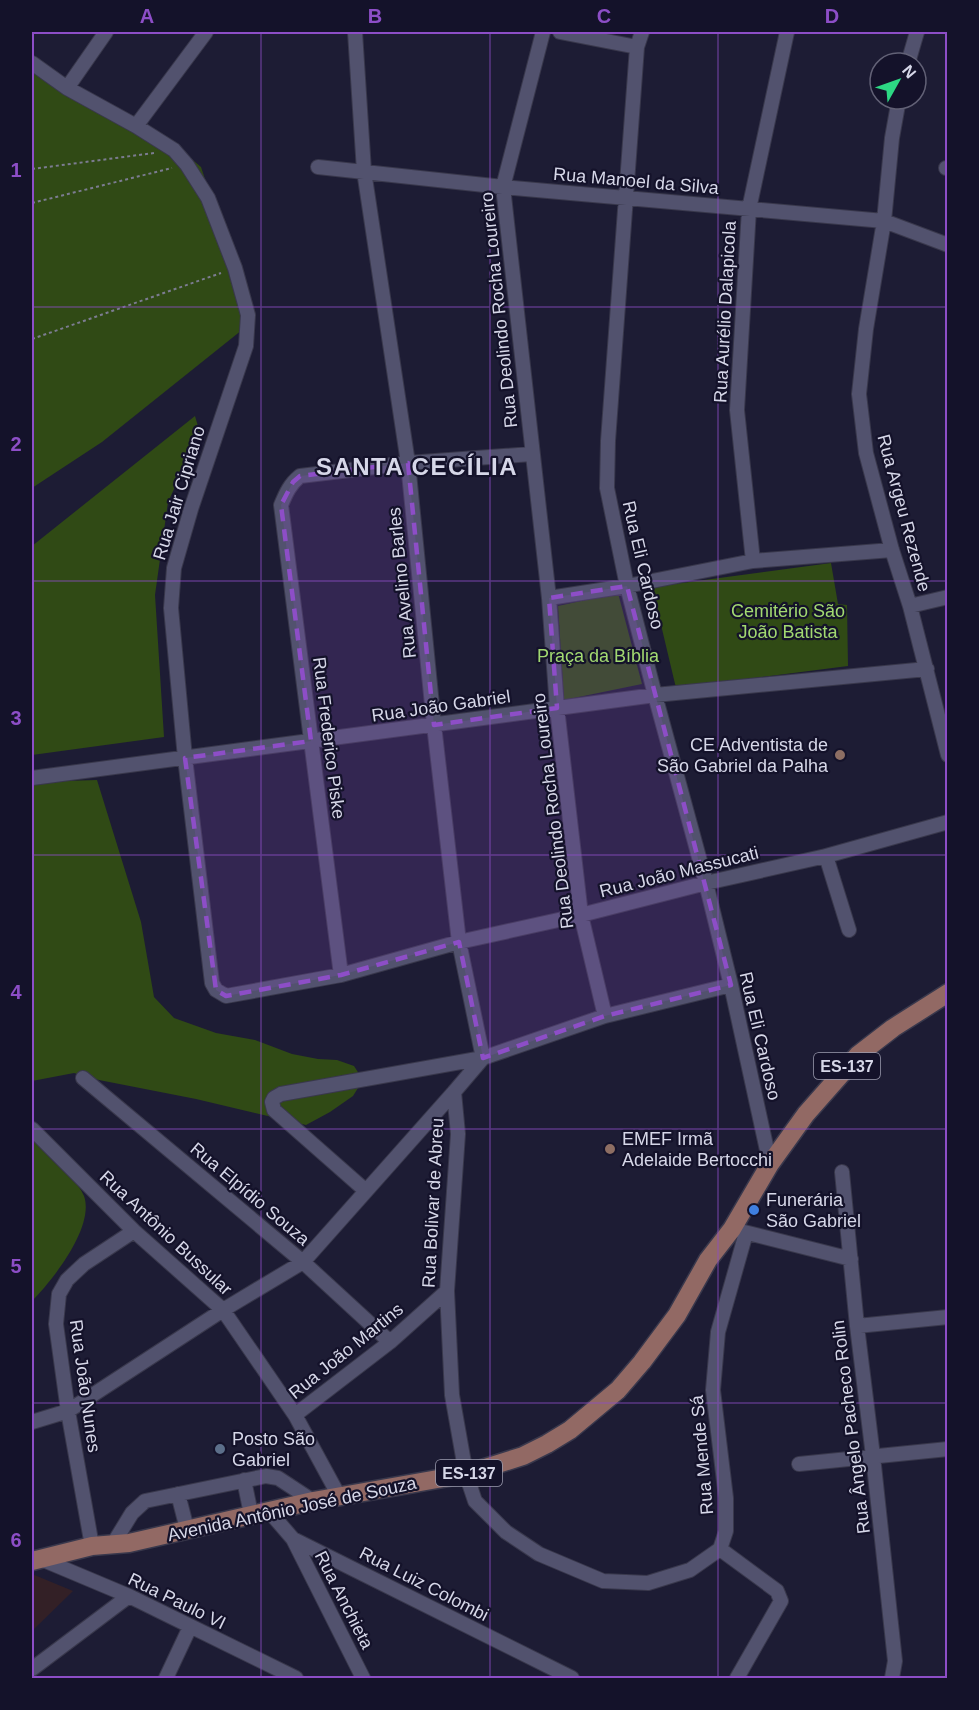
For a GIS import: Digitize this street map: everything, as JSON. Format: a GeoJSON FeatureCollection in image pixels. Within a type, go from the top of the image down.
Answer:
{"type":"FeatureCollection","features":[{"type":"Feature","properties":{"kind":"main road","name":"ES-137"},"geometry":{"type":"LineString","coordinates":[[770,1164],[806,1114],[858,1055],[893,1028],[948,993]]}},
{"type":"Feature","properties":{"kind":"main road","name":"Avenida Antônio José de Souza"},"geometry":{"type":"LineString","coordinates":[[36,1560],[92,1546],[129,1543],[313,1501],[466,1474],[523,1456],[547,1444],[570,1430],[618,1390],[642,1362],[676,1315],[708,1260],[739,1231],[770,1164]]}},
{"type":"Feature","properties":{"kind":"street"},"geometry":{"type":"LineString","coordinates":[[67,88],[106,32]]}},
{"type":"Feature","properties":{"kind":"street","name":"Rua Avelino Barles"},"geometry":{"type":"LineString","coordinates":[[355,32],[364,171],[408,463],[434,725],[459,942],[483,1058]]}},
{"type":"Feature","properties":{"kind":"street","name":"Rua Deolindo Rocha Loureiro"},"geometry":{"type":"LineString","coordinates":[[543,32],[503,187],[549,598],[557,708],[581,915],[605,1016]]}},
{"type":"Feature","properties":{"kind":"street"},"geometry":{"type":"LineString","coordinates":[[560,32],[637,47]]}},
{"type":"Feature","properties":{"kind":"street","name":"Rua Eli Cardoso"},"geometry":{"type":"LineString","coordinates":[[642,32],[637,47],[608,441],[607,488],[627,586],[731,985],[770,1164]]}},
{"type":"Feature","properties":{"kind":"street","name":"Rua Aurélio Dalapicola"},"geometry":{"type":"LineString","coordinates":[[753,561],[737,410],[749,209],[786,32]]}},
{"type":"Feature","properties":{"kind":"street"},"geometry":{"type":"LineString","coordinates":[[911,51],[917,32]]}},
{"type":"Feature","properties":{"kind":"street"},"geometry":{"type":"LineString","coordinates":[[136,126],[202,33]]}},
{"type":"Feature","properties":{"kind":"street","name":"Rua Jair Cipriano"},"geometry":{"type":"LineString","coordinates":[[32,63],[67,88],[174,150],[187,165],[208,198],[235,268],[248,315],[246,346],[190,509],[174,568],[171,608],[185,758],[212,983]]}},
{"type":"Feature","properties":{"kind":"street","name":"Rua Argeu Rezende"},"geometry":{"type":"LineString","coordinates":[[897,111],[884,221],[866,329],[859,394],[866,453],[892,550],[910,606],[948,755]]}},
{"type":"Feature","properties":{"kind":"street","name":"Rua Manoel da Silva"},"geometry":{"type":"LineString","coordinates":[[318,167],[503,187],[884,221],[948,245]]}},
{"type":"Feature","properties":{"kind":"street"},"geometry":{"type":"LineString","coordinates":[[408,463],[532,454]]}},
{"type":"Feature","properties":{"kind":"street","name":"Rua Frederico Piske"},"geometry":{"type":"LineString","coordinates":[[340,975],[281,506],[287,490],[300,476],[408,463]]}},
{"type":"Feature","properties":{"kind":"street"},"geometry":{"type":"LineString","coordinates":[[549,598],[627,586],[753,561],[892,550]]}},
{"type":"Feature","properties":{"kind":"street"},"geometry":{"type":"LineString","coordinates":[[910,606],[948,597]]}},
{"type":"Feature","properties":{"kind":"street","name":"Rua João Gabriel"},"geometry":{"type":"LineString","coordinates":[[32,778],[655,695],[927,669]]}},
{"type":"Feature","properties":{"kind":"street","name":"Rua João Massucati"},"geometry":{"type":"LineString","coordinates":[[212,983],[216,990],[226,996],[340,975],[459,942],[826,856],[948,822]]}},
{"type":"Feature","properties":{"kind":"street"},"geometry":{"type":"LineString","coordinates":[[826,856],[849,930]]}},
{"type":"Feature","properties":{"kind":"street"},"geometry":{"type":"LineString","coordinates":[[366,1191],[274,1110],[272,1102],[274,1098],[281,1094],[483,1058],[605,1016],[731,985]]}},
{"type":"Feature","properties":{"kind":"street","name":"Rua Bolivar de Abreu"},"geometry":{"type":"LineString","coordinates":[[466,1474],[452,1395],[447,1291],[458,1134],[454,1092],[483,1058]]}},
{"type":"Feature","properties":{"kind":"street","name":"Rua Elpídio Souza"},"geometry":{"type":"LineString","coordinates":[[83,1078],[303,1262],[390,1342]]}},
{"type":"Feature","properties":{"kind":"street"},"geometry":{"type":"LineString","coordinates":[[32,1422],[68,1411],[223,1310],[303,1262],[454,1092]]}},
{"type":"Feature","properties":{"kind":"street","name":"Rua Antônio Bussular"},"geometry":{"type":"LineString","coordinates":[[32,1129],[134,1231],[223,1310],[295,1415],[339,1496]]}},
{"type":"Feature","properties":{"kind":"street","name":"Rua Ângelo Pacheco Rolin"},"geometry":{"type":"LineString","coordinates":[[843,1172],[857,1326],[895,1661],[892,1678]]}},
{"type":"Feature","properties":{"kind":"street","name":"Rua João Nunes"},"geometry":{"type":"LineString","coordinates":[[92,1546],[68,1411],[56,1324],[59,1294],[67,1280],[84,1264],[134,1231]]}},
{"type":"Feature","properties":{"kind":"street"},"geometry":{"type":"LineString","coordinates":[[739,1231],[851,1259]]}},
{"type":"Feature","properties":{"kind":"street","name":"Rua Mende Sá"},"geometry":{"type":"LineString","coordinates":[[720,1549],[726,1531],[726,1498],[713,1390],[718,1332],[739,1231]]}},
{"type":"Feature","properties":{"kind":"street","name":"Rua João Martins"},"geometry":{"type":"LineString","coordinates":[[295,1415],[390,1342],[447,1291]]}},
{"type":"Feature","properties":{"kind":"street"},"geometry":{"type":"LineString","coordinates":[[857,1326],[948,1317]]}},
{"type":"Feature","properties":{"kind":"street"},"geometry":{"type":"LineString","coordinates":[[799,1464],[948,1449]]}},
{"type":"Feature","properties":{"kind":"street"},"geometry":{"type":"LineString","coordinates":[[466,1474],[475,1501],[506,1532],[539,1554],[603,1581],[648,1582],[690,1570],[720,1549],[777,1591],[781,1601],[737,1678]]}},
{"type":"Feature","properties":{"kind":"street"},"geometry":{"type":"LineString","coordinates":[[114,1544],[132,1513],[145,1501],[272,1476],[313,1501]]}},
{"type":"Feature","properties":{"kind":"street"},"geometry":{"type":"LineString","coordinates":[[244,1480],[259,1512]]}},
{"type":"Feature","properties":{"kind":"street"},"geometry":{"type":"LineString","coordinates":[[178,1494],[188,1529]]}},
{"type":"Feature","properties":{"kind":"street","name":"Rua Luiz Colombi"},"geometry":{"type":"LineString","coordinates":[[259,1512],[293,1539],[572,1678]]}},
{"type":"Feature","properties":{"kind":"street","name":"Rua Anchieta"},"geometry":{"type":"LineString","coordinates":[[293,1539],[363,1678]]}},
{"type":"Feature","properties":{"kind":"street","name":"Rua Paulo VI"},"geometry":{"type":"LineString","coordinates":[[36,1560],[129,1596],[296,1678]]}},
{"type":"Feature","properties":{"kind":"street"},"geometry":{"type":"LineString","coordinates":[[32,1669],[129,1596]]}},
{"type":"Feature","properties":{"kind":"street"},"geometry":{"type":"LineString","coordinates":[[166,1678],[190,1627]]}},
{"type":"Feature","properties":{"kind":"path"},"geometry":{"type":"LineString","coordinates":[[32,169],[174,150]]}},
{"type":"Feature","properties":{"kind":"path"},"geometry":{"type":"LineString","coordinates":[[32,202],[187,165]]}},
{"type":"Feature","properties":{"kind":"path"},"geometry":{"type":"LineString","coordinates":[[32,339],[235,268]]}},
{"type":"Feature","properties":{"kind":"highlighted area"},"geometry":{"type":"Polygon","coordinates":[[[408,463],[434,725],[557,708],[549,598],[627,586],[731,985],[605,1016],[483,1058],[459,942],[341,975],[226,996],[216,990],[185,758],[311,741],[281,505],[293,482],[300,476],[408,463]]]}},
{"type":"Feature","properties":{"kind":"shaded area"},"geometry":{"type":"Polygon","coordinates":[[[32,1574],[73,1591],[32,1631],[32,1574]]]}},
{"type":"Feature","properties":{"kind":"green space"},"geometry":{"type":"Polygon","coordinates":[[[32,59],[168,139],[201,167],[225,239],[247,326],[102,442],[32,488],[32,59]]]}},
{"type":"Feature","properties":{"kind":"green space"},"geometry":{"type":"Polygon","coordinates":[[[195,416],[200,433],[168,502],[155,595],[164,737],[32,755],[32,546],[195,416]]]}},
{"type":"Feature","properties":{"kind":"green space","name":"Cemitério São João Batista"},"geometry":{"type":"Polygon","coordinates":[[[831,563],[838,604],[847,605],[848,666],[676,688],[652,587],[831,563]]]}},
{"type":"Feature","properties":{"kind":"green space","name":"Praça da Bíblia"},"geometry":{"type":"Polygon","coordinates":[[[618,593],[642,684],[564,700],[558,606],[618,593]]]}},
{"type":"Feature","properties":{"kind":"green space"},"geometry":{"type":"Polygon","coordinates":[[[97,780],[141,922],[154,997],[174,1018],[216,1033],[255,1040],[292,1054],[337,1060],[354,1066],[363,1080],[353,1096],[306,1125],[74,1073],[32,1081],[32,782],[97,780]]]}},
{"type":"Feature","properties":{"kind":"green space"},"geometry":{"type":"Polygon","coordinates":[[[32,1137],[78,1185],[84,1196],[86,1209],[78,1238],[70,1253],[32,1301],[32,1137]]]}},
{"type":"Feature","properties":{"kind":"place","name":"CE Adventista de São Gabriel da Palha"},"geometry":{"type":"Point","coordinates":[840,755]}},
{"type":"Feature","properties":{"kind":"place","name":"EMEF Irmã Adelaide Bertocchi"},"geometry":{"type":"Point","coordinates":[610,1149]}},
{"type":"Feature","properties":{"kind":"place","name":"Funerária São Gabriel"},"geometry":{"type":"Point","coordinates":[754,1210]}},
{"type":"Feature","properties":{"kind":"place","name":"Posto São Gabriel"},"geometry":{"type":"Point","coordinates":[220,1449]}},
{"type":"Feature","properties":{"kind":"district","name":"SANTA CECÍLIA"},"geometry":{"type":"Point","coordinates":[417,466]}}]}
